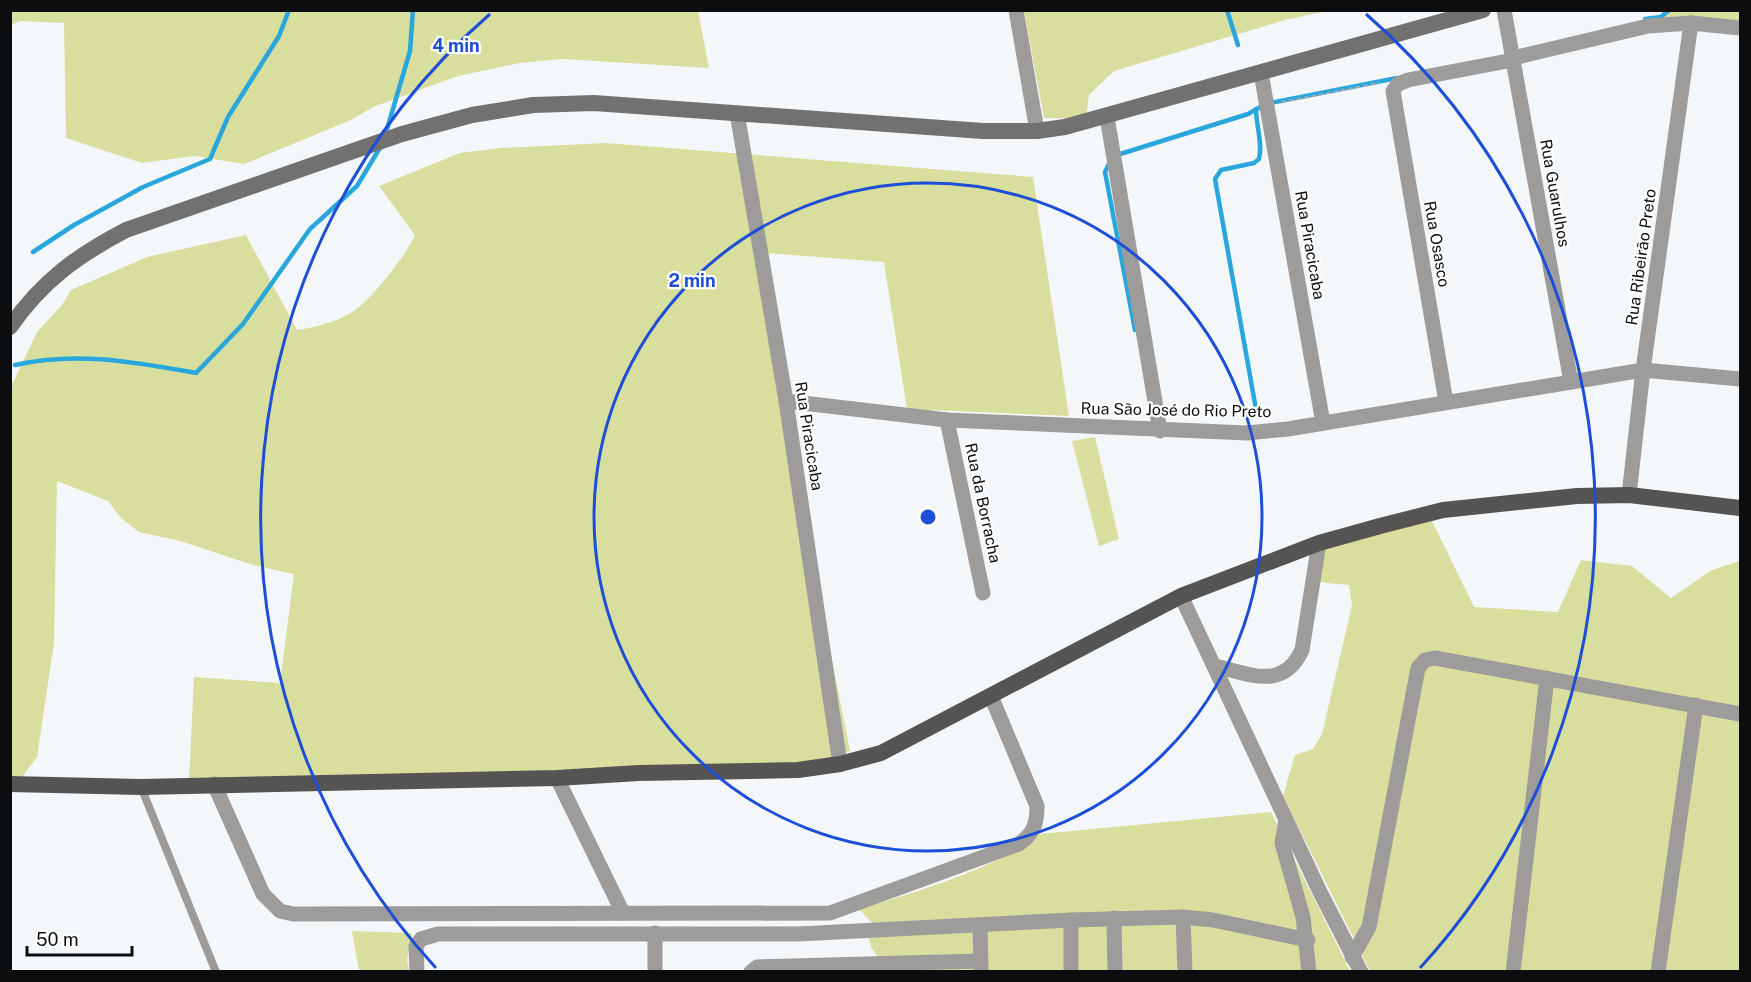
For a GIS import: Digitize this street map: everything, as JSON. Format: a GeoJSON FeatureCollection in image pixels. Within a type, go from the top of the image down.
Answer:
{"type":"FeatureCollection","features":[{"type":"Feature","properties":{"kind":"main road"},"geometry":{"type":"LineString","coordinates":[[10,327],[53,277],[87,250],[126,230],[402,134],[472,115],[533,105],[594,103],[983,131],[1037,131],[1107,117],[1483,10]]}},
{"type":"Feature","properties":{"kind":"main road"},"geometry":{"type":"LineString","coordinates":[[10,784],[141,787],[557,778],[639,773],[798,770],[840,764],[881,753],[1181,596],[1319,543],[1443,510],[1576,496],[1629,495],[1740,508]]}},
{"type":"Feature","properties":{"kind":"street"},"geometry":{"type":"LineString","coordinates":[[1016,10],[1037,131]]}},
{"type":"Feature","properties":{"kind":"street","name":"Rua Guarulhos"},"geometry":{"type":"LineString","coordinates":[[1503,10],[1571,382]]}},
{"type":"Feature","properties":{"kind":"street"},"geometry":{"type":"LineString","coordinates":[[1513,59],[1648,26],[1691,23],[1740,28]]}},
{"type":"Feature","properties":{"kind":"street","name":"Rua Ribeirão Preto"},"geometry":{"type":"LineString","coordinates":[[1629,495],[1643,370],[1691,23]]}},
{"type":"Feature","properties":{"kind":"street","name":"Rua Osasco"},"geometry":{"type":"LineString","coordinates":[[1446,402],[1393,91],[1398,84],[1408,80],[1513,59]]}},
{"type":"Feature","properties":{"kind":"street","name":"Rua Piracicaba"},"geometry":{"type":"LineString","coordinates":[[1261,73],[1323,423]]}},
{"type":"Feature","properties":{"kind":"street","name":"Rua Piracicaba"},"geometry":{"type":"LineString","coordinates":[[736,113],[786,401],[840,764]]}},
{"type":"Feature","properties":{"kind":"street"},"geometry":{"type":"LineString","coordinates":[[1107,117],[1160,431]]}},
{"type":"Feature","properties":{"kind":"street","name":"Rua São José do Rio Preto"},"geometry":{"type":"LineString","coordinates":[[786,401],[947,420],[1247,433],[1323,423],[1643,370],[1740,379]]}},
{"type":"Feature","properties":{"kind":"street","name":"Rua da Borracha"},"geometry":{"type":"LineString","coordinates":[[947,420],[983,593]]}},
{"type":"Feature","properties":{"kind":"street"},"geometry":{"type":"LineString","coordinates":[[1215,666],[1265,678],[1286,671],[1295,663],[1302,650],[1319,543]]}},
{"type":"Feature","properties":{"kind":"street"},"geometry":{"type":"LineString","coordinates":[[1181,596],[1286,820],[1361,972]]}},
{"type":"Feature","properties":{"kind":"street"},"geometry":{"type":"LineString","coordinates":[[1352,957],[1370,927],[1418,668],[1425,660],[1435,658],[1740,714]]}},
{"type":"Feature","properties":{"kind":"street"},"geometry":{"type":"LineString","coordinates":[[1513,972],[1547,678]]}},
{"type":"Feature","properties":{"kind":"street"},"geometry":{"type":"LineString","coordinates":[[798,934],[830,913],[1019,844],[1031,836],[1037,822],[1038,806],[991,696]]}},
{"type":"Feature","properties":{"kind":"street"},"geometry":{"type":"LineString","coordinates":[[1658,972],[1696,705]]}},
{"type":"Feature","properties":{"kind":"street"},"geometry":{"type":"LineString","coordinates":[[557,778],[623,913]]}},
{"type":"Feature","properties":{"kind":"street"},"geometry":{"type":"LineString","coordinates":[[214,784],[263,894],[280,911],[313,915],[830,913]]}},
{"type":"Feature","properties":{"kind":"street"},"geometry":{"type":"LineString","coordinates":[[1286,820],[1282,843],[1308,940],[1309,972]]}},
{"type":"Feature","properties":{"kind":"street"},"geometry":{"type":"LineString","coordinates":[[417,972],[416,946],[421,939],[438,934],[798,934],[1114,918],[1184,917],[1213,920],[1308,940]]}},
{"type":"Feature","properties":{"kind":"street"},"geometry":{"type":"LineString","coordinates":[[1184,917],[1185,972]]}},
{"type":"Feature","properties":{"kind":"street"},"geometry":{"type":"LineString","coordinates":[[1114,918],[1115,972]]}},
{"type":"Feature","properties":{"kind":"street"},"geometry":{"type":"LineString","coordinates":[[1071,920],[1071,972]]}},
{"type":"Feature","properties":{"kind":"street"},"geometry":{"type":"LineString","coordinates":[[751,972],[757,967],[835,969],[981,966],[980,925]]}},
{"type":"Feature","properties":{"kind":"street"},"geometry":{"type":"LineString","coordinates":[[655,933],[655,972]]}},
{"type":"Feature","properties":{"kind":"lane"},"geometry":{"type":"LineString","coordinates":[[141,787],[216,972]]}},
{"type":"Feature","properties":{"kind":"green space"},"geometry":{"type":"Polygon","coordinates":[[[10,11],[698,11],[709,68],[562,59],[520,63],[458,76],[373,107],[351,120],[244,164],[195,156],[142,163],[66,138],[64,23],[20,21],[11,25],[10,11]]]}},
{"type":"Feature","properties":{"kind":"green space"},"geometry":{"type":"Polygon","coordinates":[[[1024,11],[1327,11],[1285,20],[1114,71],[1089,95],[1086,119],[1044,118],[1024,11]]]}},
{"type":"Feature","properties":{"kind":"green space"},"geometry":{"type":"Polygon","coordinates":[[[1668,11],[1740,11],[1740,29],[1662,31],[1661,17],[1668,11]]]}},
{"type":"Feature","properties":{"kind":"green space"},"geometry":{"type":"Polygon","coordinates":[[[606,143],[1033,177],[1069,416],[907,409],[884,262],[765,253],[817,584],[850,751],[788,772],[189,781],[194,677],[280,683],[294,574],[253,565],[180,541],[139,532],[121,518],[108,501],[57,481],[54,643],[37,757],[22,777],[11,776],[10,389],[37,332],[62,305],[71,290],[147,257],[246,235],[297,330],[319,326],[348,315],[362,305],[396,265],[415,235],[379,186],[460,153],[501,148],[606,143]]]}},
{"type":"Feature","properties":{"kind":"green space"},"geometry":{"type":"Polygon","coordinates":[[[1095,437],[1119,539],[1099,546],[1072,441],[1095,437]]]}},
{"type":"Feature","properties":{"kind":"green space"},"geometry":{"type":"Polygon","coordinates":[[[1431,519],[1474,607],[1558,612],[1581,560],[1632,566],[1671,598],[1712,570],[1740,561],[1740,971],[1370,971],[1283,796],[1295,755],[1313,749],[1322,734],[1352,605],[1349,585],[1316,582],[1327,545],[1431,519]]]}},
{"type":"Feature","properties":{"kind":"green space"},"geometry":{"type":"Polygon","coordinates":[[[1271,812],[1350,971],[887,971],[871,947],[869,938],[876,927],[859,909],[953,879],[1000,859],[1040,834],[1271,812]]]}},
{"type":"Feature","properties":{"kind":"green space"},"geometry":{"type":"Polygon","coordinates":[[[352,931],[412,933],[407,960],[409,971],[359,971],[352,931]]]}},
{"type":"Feature","properties":{"kind":"waterway"},"geometry":{"type":"LineString","coordinates":[[33,252],[74,225],[143,187],[210,159],[228,117],[279,36],[289,10]]}},
{"type":"Feature","properties":{"kind":"waterway"},"geometry":{"type":"LineString","coordinates":[[385,136],[410,51],[413,10]]}},
{"type":"Feature","properties":{"kind":"waterway"},"geometry":{"type":"LineString","coordinates":[[1227,10],[1238,45]]}},
{"type":"Feature","properties":{"kind":"waterway"},"geometry":{"type":"LineString","coordinates":[[1645,19],[1661,17],[1669,10]]}},
{"type":"Feature","properties":{"kind":"waterway"},"geometry":{"type":"LineString","coordinates":[[1270,103],[1397,78]]}},
{"type":"Feature","properties":{"kind":"waterway"},"geometry":{"type":"LineString","coordinates":[[1117,155],[1248,114],[1262,106]]}},
{"type":"Feature","properties":{"kind":"waterway"},"geometry":{"type":"LineString","coordinates":[[1256,109],[1259,159],[1254,163],[1221,170],[1215,179],[1257,415]]}},
{"type":"Feature","properties":{"kind":"waterway"},"geometry":{"type":"LineString","coordinates":[[15,365],[83,358],[151,365],[196,373],[243,324],[310,229],[357,186],[381,146]]}},
{"type":"Feature","properties":{"kind":"waterway"},"geometry":{"type":"LineString","coordinates":[[1111,160],[1105,172],[1135,330]]}}]}
